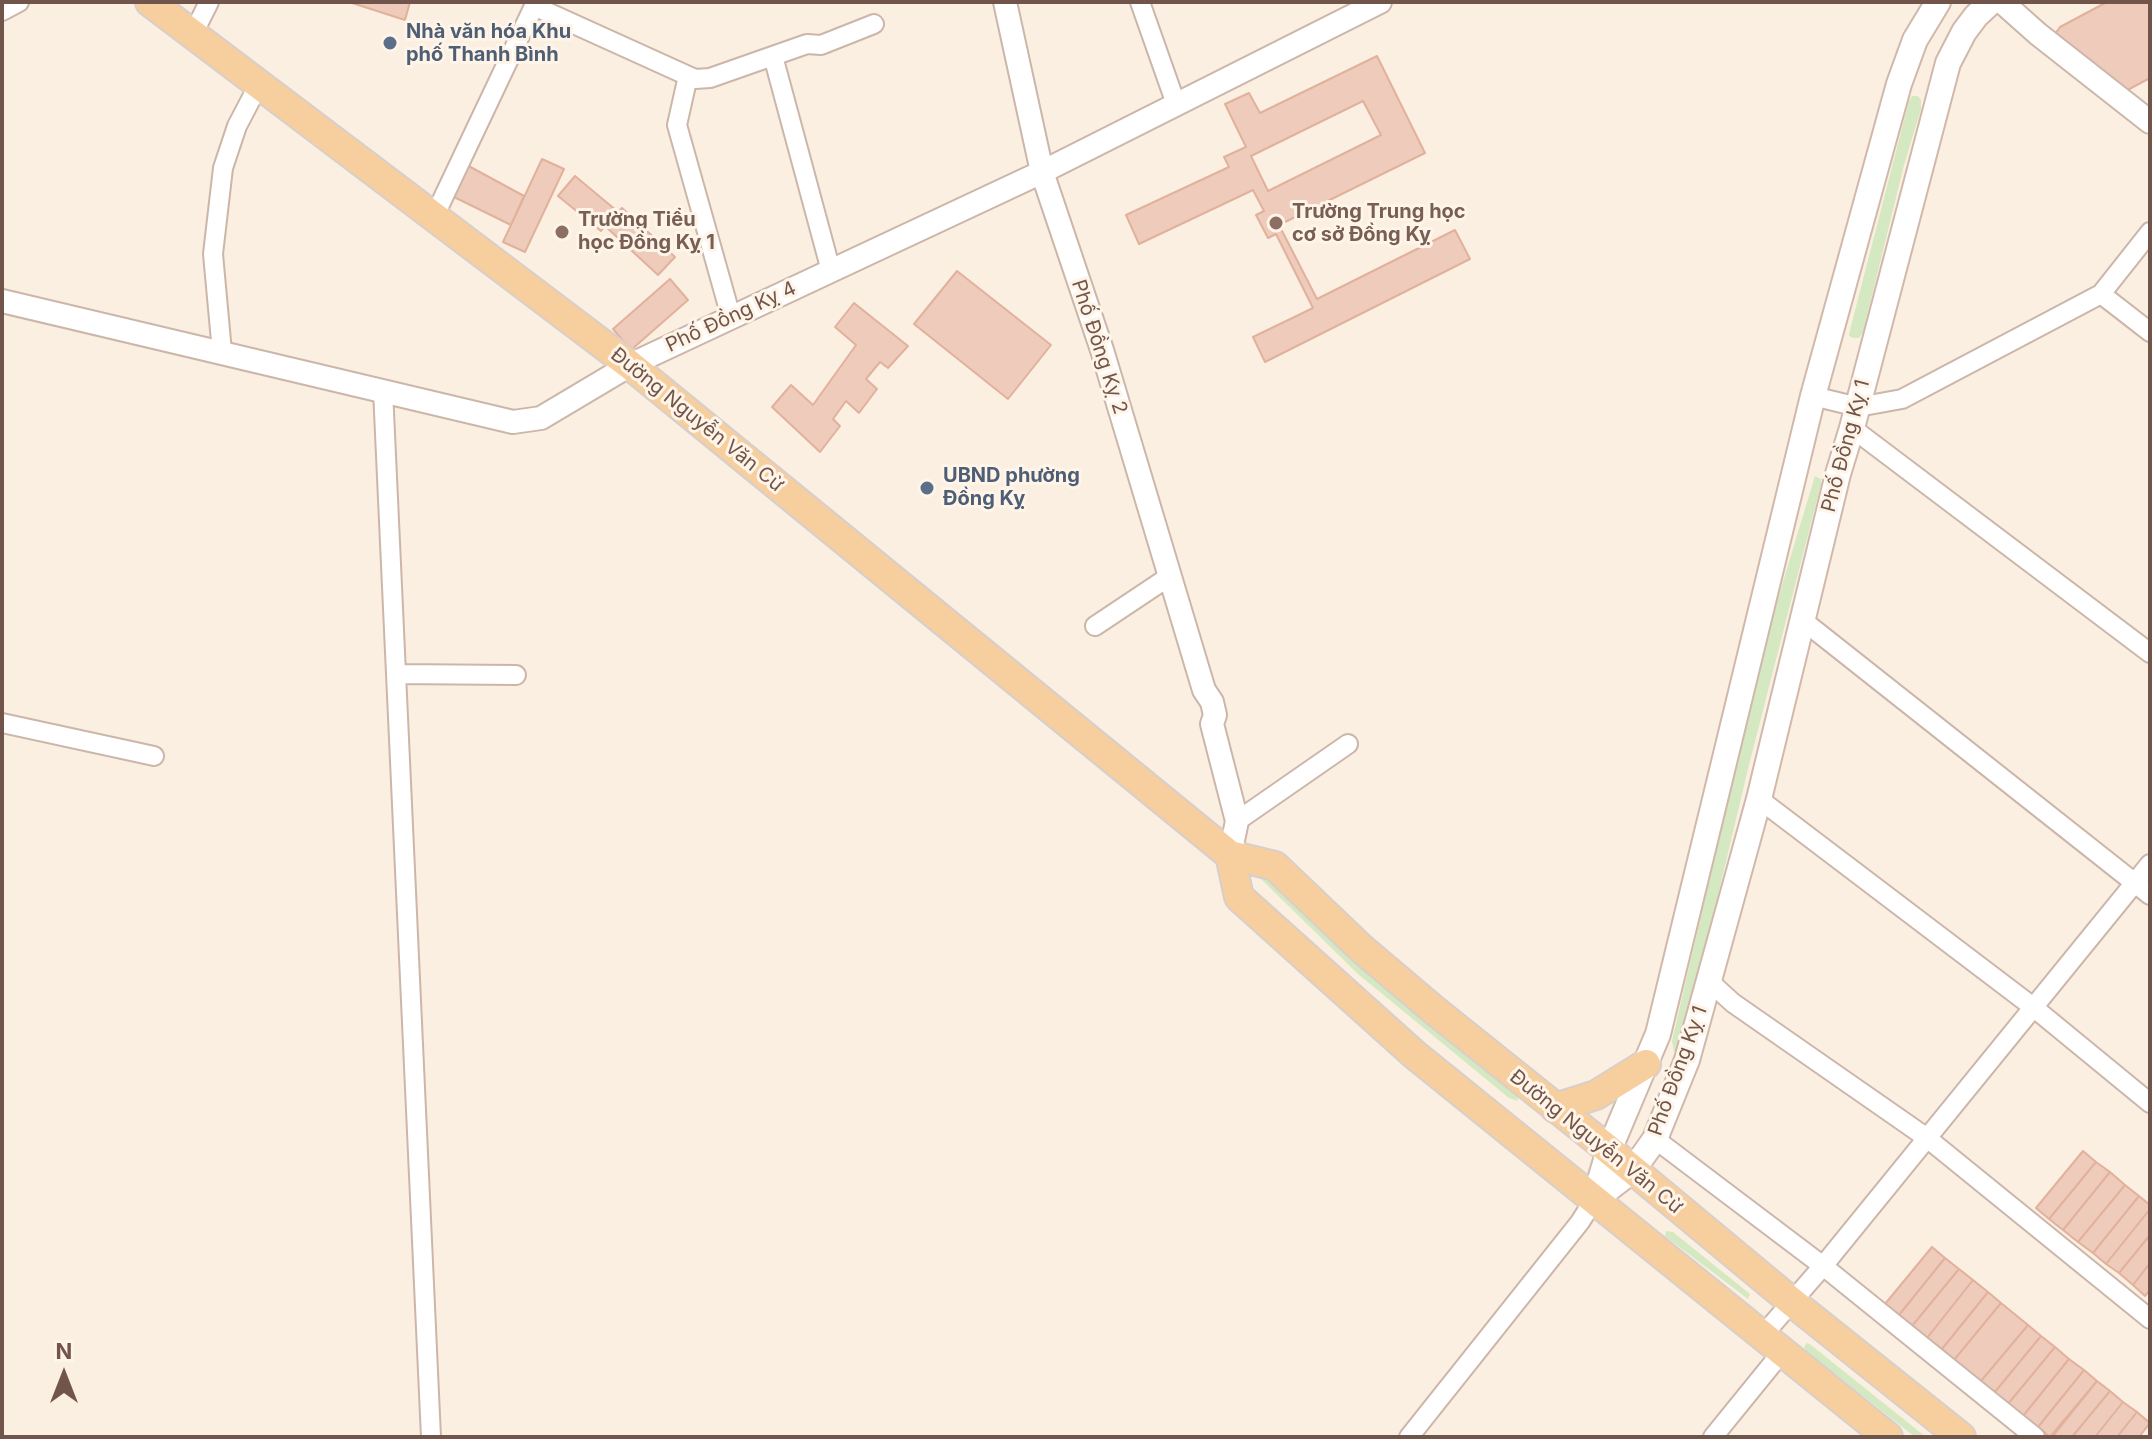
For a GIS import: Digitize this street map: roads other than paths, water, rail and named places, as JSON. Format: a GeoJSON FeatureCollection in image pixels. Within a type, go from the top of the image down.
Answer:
{"type":"FeatureCollection","features":[{"type":"Feature","properties":{"kind":"main road","name":"Đường Nguyễn Văn Cừ"},"geometry":{"type":"LineString","coordinates":[[150,2],[630,365],[1230,855],[1275,866],[1398,980],[1961,1437]]}},
{"type":"Feature","properties":{"kind":"main road","name":"Phố Đồng Kỵ 1"},"geometry":{"type":"LineString","coordinates":[[1594,1200],[1609,1150],[1658,1034],[1813,396],[1899,84],[1915,40],[1938,2]]}},
{"type":"Feature","properties":{"kind":"main road","name":"Phố Đồng Kỵ 1"},"geometry":{"type":"LineString","coordinates":[[1594,1200],[1633,1170],[1655,1139],[1687,1060],[1759,799],[1838,474],[1948,63],[1970,24],[1991,2]]}},
{"type":"Feature","properties":{"kind":"main road"},"geometry":{"type":"LineString","coordinates":[[1230,855],[1239,897],[1415,1055],[1888,1437]]}},
{"type":"Feature","properties":{"kind":"main road"},"geometry":{"type":"LineString","coordinates":[[1555,1108],[1596,1095],[1646,1064]]}},
{"type":"Feature","properties":{"kind":"street"},"geometry":{"type":"LineString","coordinates":[[2,11],[19,2]]}},
{"type":"Feature","properties":{"kind":"street"},"geometry":{"type":"LineString","coordinates":[[193,34],[209,2]]}},
{"type":"Feature","properties":{"kind":"street","name":"Phố Đồng Kỵ 2"},"geometry":{"type":"LineString","coordinates":[[1005,2],[1042,172],[1102,350],[1204,690],[1201,708],[1212,724],[1237,821],[1230,855]]}},
{"type":"Feature","properties":{"kind":"street"},"geometry":{"type":"LineString","coordinates":[[1140,2],[1176,104]]}},
{"type":"Feature","properties":{"kind":"street","name":"Phố Đồng Kỵ 4"},"geometry":{"type":"LineString","coordinates":[[2,301],[513,422],[541,418],[630,365],[1042,172],[1380,2]]}},
{"type":"Feature","properties":{"kind":"street"},"geometry":{"type":"LineString","coordinates":[[2002,2],[2150,122]]}},
{"type":"Feature","properties":{"kind":"street"},"geometry":{"type":"LineString","coordinates":[[434,217],[535,4],[695,79],[710,78],[807,44],[821,45],[874,24]]}},
{"type":"Feature","properties":{"kind":"street"},"geometry":{"type":"LineString","coordinates":[[773,56],[831,271]]}},
{"type":"Feature","properties":{"kind":"street"},"geometry":{"type":"LineString","coordinates":[[688,76],[677,125],[731,317]]}},
{"type":"Feature","properties":{"kind":"street"},"geometry":{"type":"LineString","coordinates":[[222,352],[213,254],[223,168],[241,116],[259,84]]}},
{"type":"Feature","properties":{"kind":"street"},"geometry":{"type":"LineString","coordinates":[[1855,417],[1902,399],[2101,294],[2150,232]]}},
{"type":"Feature","properties":{"kind":"street"},"geometry":{"type":"LineString","coordinates":[[2101,294],[2150,332]]}},
{"type":"Feature","properties":{"kind":"street"},"geometry":{"type":"LineString","coordinates":[[383,390],[431,1437]]}},
{"type":"Feature","properties":{"kind":"street"},"geometry":{"type":"LineString","coordinates":[[1813,396],[1855,417],[2150,653]]}},
{"type":"Feature","properties":{"kind":"street"},"geometry":{"type":"LineString","coordinates":[[1095,626],[1170,576]]}},
{"type":"Feature","properties":{"kind":"street"},"geometry":{"type":"LineString","coordinates":[[1801,619],[2150,895]]}},
{"type":"Feature","properties":{"kind":"street"},"geometry":{"type":"LineString","coordinates":[[396,674],[516,675]]}},
{"type":"Feature","properties":{"kind":"street"},"geometry":{"type":"LineString","coordinates":[[2,723],[154,756]]}},
{"type":"Feature","properties":{"kind":"street"},"geometry":{"type":"LineString","coordinates":[[1237,821],[1348,744]]}},
{"type":"Feature","properties":{"kind":"street"},"geometry":{"type":"LineString","coordinates":[[1759,799],[2033,1007],[2150,1103]]}},
{"type":"Feature","properties":{"kind":"street"},"geometry":{"type":"LineString","coordinates":[[1713,1437],[1772,1344],[1792,1302],[2150,864]]}},
{"type":"Feature","properties":{"kind":"street"},"geometry":{"type":"LineString","coordinates":[[1710,982],[1733,1003],[1927,1138],[2150,1319]]}},
{"type":"Feature","properties":{"kind":"street"},"geometry":{"type":"LineString","coordinates":[[1655,1139],[1823,1266],[2035,1437]]}},
{"type":"Feature","properties":{"kind":"street"},"geometry":{"type":"LineString","coordinates":[[1409,1437],[1580,1222],[1594,1200]]}},
{"type":"Feature","properties":{"kind":"place","name":"Nhà văn hóa Khu phố Thanh Bình"},"geometry":{"type":"Point","coordinates":[390,43]}},
{"type":"Feature","properties":{"kind":"place","name":"Trường Trung học cơ sở Đồng Kỵ"},"geometry":{"type":"Point","coordinates":[1276,223]}},
{"type":"Feature","properties":{"kind":"place","name":"Trường Tiểu học Đồng Kỵ 1"},"geometry":{"type":"Point","coordinates":[562,232]}},
{"type":"Feature","properties":{"kind":"place","name":"UBND phường Đồng Kỵ"},"geometry":{"type":"Point","coordinates":[927,488]}}]}
